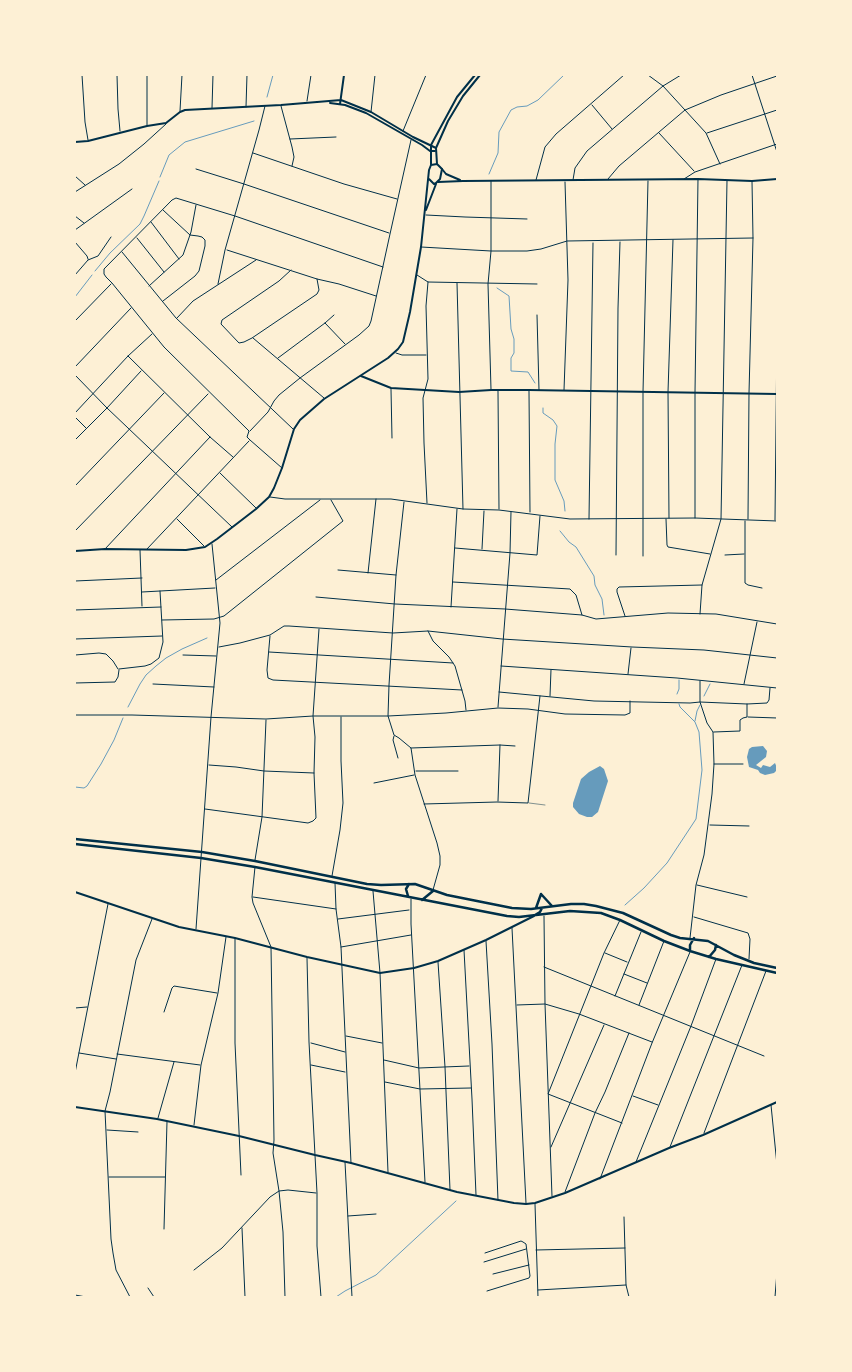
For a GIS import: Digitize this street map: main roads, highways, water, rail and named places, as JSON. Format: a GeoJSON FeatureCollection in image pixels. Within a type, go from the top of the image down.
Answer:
{"type":"FeatureCollection","features":[{"type":"Feature","properties":{"kind":"main road"},"geometry":{"type":"LineString","coordinates":[[75,838],[202,852],[375,885],[414,884],[448,896],[512,908],[542,908],[584,904],[615,910],[635,917],[671,935],[680,938],[708,941],[749,961],[777,968]]}},
{"type":"Feature","properties":{"kind":"main road"},"geometry":{"type":"LineString","coordinates":[[75,844],[202,858],[507,916],[534,916],[570,910],[600,913],[690,951],[777,973]]}},
{"type":"Feature","properties":{"kind":"main road"},"geometry":{"type":"LineString","coordinates":[[409,884],[406,889],[410,897]]}},
{"type":"Feature","properties":{"kind":"main road"},"geometry":{"type":"LineString","coordinates":[[422,900],[433,890]]}},
{"type":"Feature","properties":{"kind":"main road"},"geometry":{"type":"LineString","coordinates":[[536,908],[541,894],[553,906]]}},
{"type":"Feature","properties":{"kind":"main road"},"geometry":{"type":"LineString","coordinates":[[534,916],[542,908]]}},
{"type":"Feature","properties":{"kind":"main road"},"geometry":{"type":"LineString","coordinates":[[690,951],[692,938]]}},
{"type":"Feature","properties":{"kind":"main road"},"geometry":{"type":"LineString","coordinates":[[709,957],[715,950],[716,944]]}},
{"type":"Feature","properties":{"kind":"water"},"geometry":{"type":"Polygon","coordinates":[[[763,746],[767,751],[766,757],[756,765],[761,768],[763,765],[770,767],[775,763],[777,768],[774,773],[765,775],[749,767],[747,757],[749,749],[763,746]]]}},
{"type":"Feature","properties":{"kind":"water"},"geometry":{"type":"Polygon","coordinates":[[[600,766],[604,769],[608,781],[598,812],[592,817],[587,817],[579,814],[573,807],[573,803],[581,779],[600,766]]]}},
{"type":"Feature","properties":{"kind":"waterway"},"geometry":{"type":"LineString","coordinates":[[267,97],[273,75]]}},
{"type":"Feature","properties":{"kind":"waterway"},"geometry":{"type":"LineString","coordinates":[[489,174],[498,153],[499,132],[511,110],[527,106],[538,100],[564,75]]}},
{"type":"Feature","properties":{"kind":"waterway"},"geometry":{"type":"LineString","coordinates":[[160,177],[169,155],[185,142],[254,121]]}},
{"type":"Feature","properties":{"kind":"waterway"},"geometry":{"type":"LineString","coordinates":[[95,271],[110,253],[140,224],[159,181]]}},
{"type":"Feature","properties":{"kind":"waterway"},"geometry":{"type":"LineString","coordinates":[[75,297],[92,275]]}},
{"type":"Feature","properties":{"kind":"waterway"},"geometry":{"type":"LineString","coordinates":[[497,288],[509,296],[511,329],[514,339],[511,371],[528,372],[535,383]]}},
{"type":"Feature","properties":{"kind":"waterway"},"geometry":{"type":"LineString","coordinates":[[543,408],[543,413],[553,420],[557,426],[555,480],[564,501],[565,511]]}},
{"type":"Feature","properties":{"kind":"waterway"},"geometry":{"type":"LineString","coordinates":[[560,531],[576,547],[594,576],[595,585],[602,599],[604,615]]}},
{"type":"Feature","properties":{"kind":"waterway"},"geometry":{"type":"LineString","coordinates":[[128,707],[146,675],[156,666],[182,649],[207,638]]}},
{"type":"Feature","properties":{"kind":"waterway"},"geometry":{"type":"LineString","coordinates":[[677,694],[679,680]]}},
{"type":"Feature","properties":{"kind":"waterway"},"geometry":{"type":"LineString","coordinates":[[704,696],[710,684]]}},
{"type":"Feature","properties":{"kind":"waterway"},"geometry":{"type":"LineString","coordinates":[[625,905],[667,863],[696,819],[702,770],[699,732],[695,722],[679,704]]}},
{"type":"Feature","properties":{"kind":"waterway"},"geometry":{"type":"LineString","coordinates":[[695,721],[700,705]]}},
{"type":"Feature","properties":{"kind":"waterway"},"geometry":{"type":"LineString","coordinates":[[75,787],[84,788],[87,786],[114,740],[123,718]]}},
{"type":"Feature","properties":{"kind":"waterway"},"geometry":{"type":"LineString","coordinates":[[336,1297],[376,1275],[456,1201]]}}]}
